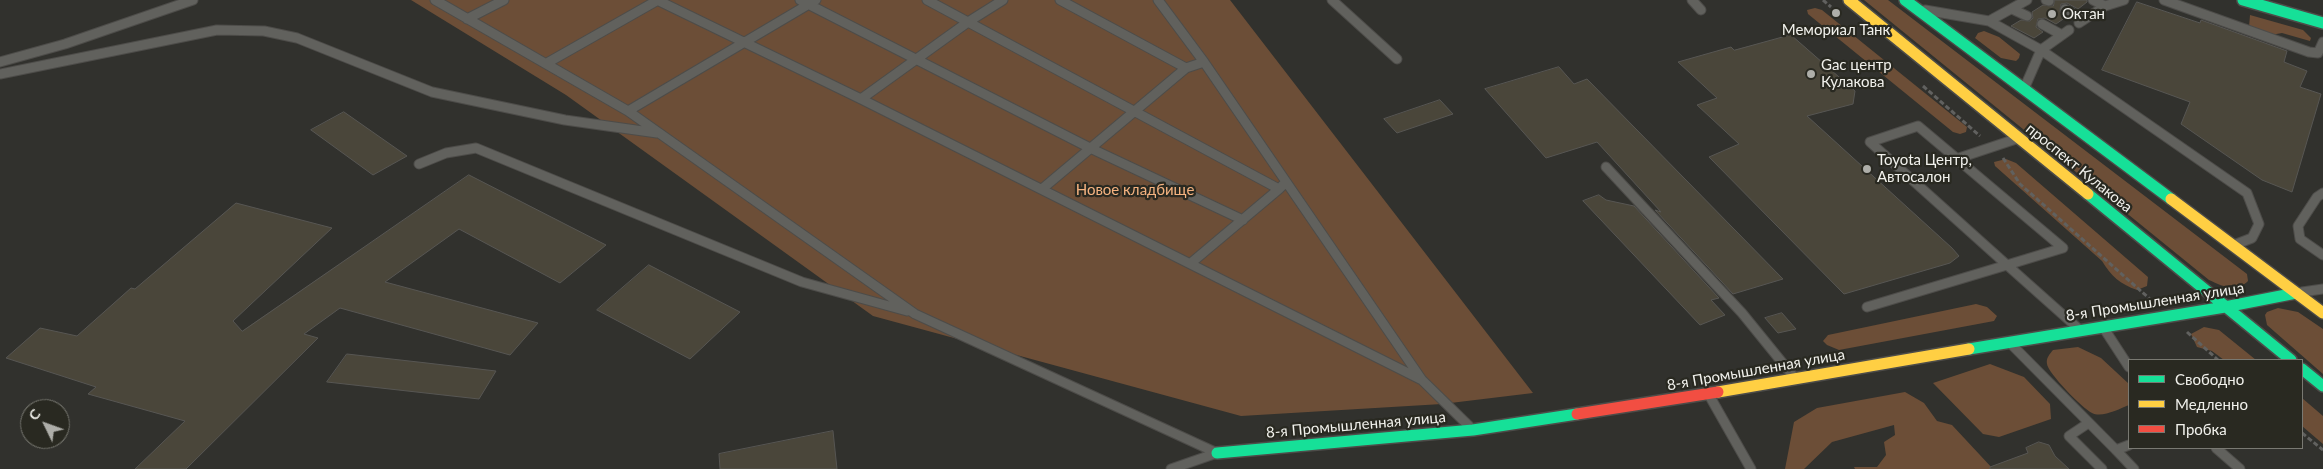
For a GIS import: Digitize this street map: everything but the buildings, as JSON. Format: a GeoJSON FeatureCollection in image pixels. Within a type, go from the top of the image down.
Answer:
{"type":"FeatureCollection","features":[{"type":"Feature","properties":{"kind":"main road","name":"проспект Кулакова"},"geometry":{"type":"LineString","coordinates":[[1848,0],[2290,359]]}},
{"type":"Feature","properties":{"kind":"main road","name":"проспект Кулакова"},"geometry":{"type":"LineString","coordinates":[[1905,0],[2323,313]]}},
{"type":"Feature","properties":{"kind":"main road"},"geometry":{"type":"LineString","coordinates":[[2243,0],[2323,22]]}},
{"type":"Feature","properties":{"kind":"main road","name":"8-я Промышленная улица"},"geometry":{"type":"LineString","coordinates":[[1217,453],[1473,430],[1708,394],[2103,326],[2170,317],[2296,293]]}},
{"type":"Feature","properties":{"kind":"main road"},"geometry":{"type":"LineString","coordinates":[[2303,370],[2323,386]]}},
{"type":"Feature","properties":{"kind":"lane"},"geometry":{"type":"LineString","coordinates":[[0,62],[65,44],[192,0]]}},
{"type":"Feature","properties":{"kind":"lane"},"geometry":{"type":"LineString","coordinates":[[435,0],[628,111],[915,314]]}},
{"type":"Feature","properties":{"kind":"lane"},"geometry":{"type":"LineString","coordinates":[[466,19],[504,0]]}},
{"type":"Feature","properties":{"kind":"lane"},"geometry":{"type":"LineString","coordinates":[[547,63],[658,0],[1191,263],[1422,380]]}},
{"type":"Feature","properties":{"kind":"lane"},"geometry":{"type":"LineString","coordinates":[[800,0],[812,2],[915,59],[1090,148],[1243,220]]}},
{"type":"Feature","properties":{"kind":"lane"},"geometry":{"type":"LineString","coordinates":[[927,0],[1133,112],[1282,186]]}},
{"type":"Feature","properties":{"kind":"lane"},"geometry":{"type":"LineString","coordinates":[[861,99],[968,22],[1003,0]]}},
{"type":"Feature","properties":{"kind":"lane"},"geometry":{"type":"LineString","coordinates":[[1060,0],[1186,68]]}},
{"type":"Feature","properties":{"kind":"lane"},"geometry":{"type":"LineString","coordinates":[[1158,0],[1204,62],[1282,186],[1422,380],[1473,430]]}},
{"type":"Feature","properties":{"kind":"lane"},"geometry":{"type":"LineString","coordinates":[[1332,0],[1397,59]]}},
{"type":"Feature","properties":{"kind":"lane"},"geometry":{"type":"LineString","coordinates":[[1692,0],[1700,10]]}},
{"type":"Feature","properties":{"kind":"lane"},"geometry":{"type":"LineString","coordinates":[[1989,21],[2027,0]]}},
{"type":"Feature","properties":{"kind":"lane"},"geometry":{"type":"LineString","coordinates":[[2093,0],[2105,6]]}},
{"type":"Feature","properties":{"kind":"lane"},"geometry":{"type":"LineString","coordinates":[[2065,10],[2082,21],[2105,6],[2124,0]]}},
{"type":"Feature","properties":{"kind":"lane"},"geometry":{"type":"LineString","coordinates":[[2164,0],[2309,52],[2318,53],[2323,42]]}},
{"type":"Feature","properties":{"kind":"lane"},"geometry":{"type":"LineString","coordinates":[[628,111],[812,2]]}},
{"type":"Feature","properties":{"kind":"lane"},"geometry":{"type":"LineString","coordinates":[[2012,8],[2026,16]]}},
{"type":"Feature","properties":{"kind":"lane"},"geometry":{"type":"LineString","coordinates":[[1916,9],[1989,21],[2041,50],[2247,193],[2259,224],[2252,238],[2232,246]]}},
{"type":"Feature","properties":{"kind":"lane"},"geometry":{"type":"LineString","coordinates":[[2042,24],[2062,35]]}},
{"type":"Feature","properties":{"kind":"lane"},"geometry":{"type":"LineString","coordinates":[[0,74],[217,30],[264,31],[297,38],[432,92],[565,120],[660,134]]}},
{"type":"Feature","properties":{"kind":"lane"},"geometry":{"type":"LineString","coordinates":[[2024,89],[2041,50],[2069,30]]}},
{"type":"Feature","properties":{"kind":"lane"},"geometry":{"type":"LineString","coordinates":[[1042,189],[1186,68],[1204,62]]}},
{"type":"Feature","properties":{"kind":"lane"},"geometry":{"type":"LineString","coordinates":[[1867,307],[2008,264],[2063,248],[1918,126],[1870,142],[2008,264],[2080,330]]}},
{"type":"Feature","properties":{"kind":"lane"},"geometry":{"type":"LineString","coordinates":[[1956,159],[2019,138]]}},
{"type":"Feature","properties":{"kind":"lane"},"geometry":{"type":"LineString","coordinates":[[419,164],[456,149],[476,148],[802,282],[915,314],[1217,453]]}},
{"type":"Feature","properties":{"kind":"lane"},"geometry":{"type":"LineString","coordinates":[[1606,167],[1742,313],[1795,379]]}},
{"type":"Feature","properties":{"kind":"lane"},"geometry":{"type":"LineString","coordinates":[[1191,263],[1282,186]]}},
{"type":"Feature","properties":{"kind":"lane"},"geometry":{"type":"LineString","coordinates":[[2323,194],[2317,197],[2298,226],[2300,239],[2323,255]]}},
{"type":"Feature","properties":{"kind":"lane"},"geometry":{"type":"LineString","coordinates":[[2296,293],[2323,289]]}},
{"type":"Feature","properties":{"kind":"lane"},"geometry":{"type":"LineString","coordinates":[[2103,326],[2128,365]]}},
{"type":"Feature","properties":{"kind":"lane"},"geometry":{"type":"LineString","coordinates":[[2009,342],[2087,424],[2134,469]]}},
{"type":"Feature","properties":{"kind":"lane"},"geometry":{"type":"LineString","coordinates":[[1708,394],[1751,469]]}},
{"type":"Feature","properties":{"kind":"lane"},"geometry":{"type":"LineString","coordinates":[[2087,424],[2069,436],[2102,469]]}},
{"type":"Feature","properties":{"kind":"lane"},"geometry":{"type":"LineString","coordinates":[[2116,450],[2128,445]]}},
{"type":"Feature","properties":{"kind":"lane"},"geometry":{"type":"LineString","coordinates":[[2217,449],[2240,469]]}},
{"type":"Feature","properties":{"kind":"lane"},"geometry":{"type":"LineString","coordinates":[[1170,469],[1217,453]]}},
{"type":"Feature","properties":{"kind":"path"},"geometry":{"type":"LineString","coordinates":[[1823,0],[1838,13]]}},
{"type":"Feature","properties":{"kind":"path"},"geometry":{"type":"LineString","coordinates":[[1921,84],[2002,156],[2020,184],[2217,359]]}},
{"type":"Feature","properties":{"kind":"path"},"geometry":{"type":"LineString","coordinates":[[2303,434],[2323,450]]}},
{"type":"Feature","properties":{"kind":"green space","name":"Новое кладбище"},"geometry":{"type":"Polygon","coordinates":[[[411,0],[1230,0],[1533,393],[1442,404],[1241,416],[873,316],[566,95],[411,0]]]}},
{"type":"Feature","properties":{"kind":"green space"},"geometry":{"type":"Polygon","coordinates":[[[1864,0],[1888,0],[2247,274],[2248,281],[2234,288],[2209,280],[1864,0]]]}},
{"type":"Feature","properties":{"kind":"green space"},"geometry":{"type":"Polygon","coordinates":[[[1815,8],[1822,10],[1967,127],[1966,132],[1960,134],[1953,132],[1808,14],[1807,10],[1815,8]]]}},
{"type":"Feature","properties":{"kind":"green space"},"geometry":{"type":"Polygon","coordinates":[[[2250,15],[2303,30],[2311,38],[2310,41],[2282,33],[2271,35],[2249,27],[2250,15]]]}},
{"type":"Feature","properties":{"kind":"green space"},"geometry":{"type":"Polygon","coordinates":[[[1984,31],[1999,37],[2020,54],[2019,58],[2016,61],[2001,58],[1975,38],[1978,33],[1984,31]]]}},
{"type":"Feature","properties":{"kind":"green space"},"geometry":{"type":"Polygon","coordinates":[[[2006,159],[2016,163],[2148,277],[2147,286],[2137,290],[2116,279],[2102,261],[1995,166],[1994,162],[2006,159]]]}},
{"type":"Feature","properties":{"kind":"green space"},"geometry":{"type":"Polygon","coordinates":[[[1976,304],[1987,307],[1997,316],[1994,321],[1839,350],[1827,345],[1823,341],[1828,335],[1976,304]]]}},
{"type":"Feature","properties":{"kind":"green space"},"geometry":{"type":"Polygon","coordinates":[[[2278,308],[2298,312],[2323,329],[2323,374],[2267,325],[2265,315],[2267,312],[2278,308]]]}},
{"type":"Feature","properties":{"kind":"green space"},"geometry":{"type":"Polygon","coordinates":[[[2204,327],[2219,330],[2255,359],[2223,359],[2212,351],[2197,347],[2191,334],[2204,327]]]}},
{"type":"Feature","properties":{"kind":"green space"},"geometry":{"type":"Polygon","coordinates":[[[2078,347],[2101,358],[2128,383],[2128,405],[2105,414],[2096,414],[2087,410],[2066,390],[2049,368],[2047,364],[2048,357],[2053,350],[2078,347]]]}},
{"type":"Feature","properties":{"kind":"green space"},"geometry":{"type":"Polygon","coordinates":[[[1990,364],[2024,377],[2050,404],[2051,419],[1999,437],[1983,434],[1933,383],[1990,364]]]}},
{"type":"Feature","properties":{"kind":"green space"},"geometry":{"type":"Polygon","coordinates":[[[1905,392],[1924,403],[1937,421],[1952,425],[1993,469],[1855,469],[1854,467],[1877,467],[1886,455],[1884,442],[1895,435],[1894,425],[1832,442],[1804,469],[1785,469],[1794,422],[1817,408],[1905,392]]]}},
{"type":"Feature","properties":{"kind":"green space"},"geometry":{"type":"Polygon","coordinates":[[[2303,399],[2323,416],[2323,444],[2303,427],[2303,399]]]}},
{"type":"Feature","properties":{"kind":"traffic: fast"},"geometry":{"type":"LineString","coordinates":[[1905,0],[2171,199]]}},
{"type":"Feature","properties":{"kind":"traffic: fast"},"geometry":{"type":"LineString","coordinates":[[2243,0],[2323,23]]}},
{"type":"Feature","properties":{"kind":"traffic: fast"},"geometry":{"type":"LineString","coordinates":[[2088,194],[2290,359]]}},
{"type":"Feature","properties":{"kind":"traffic: fast"},"geometry":{"type":"LineString","coordinates":[[1969,349],[2225,307],[2296,293]]}},
{"type":"Feature","properties":{"kind":"traffic: fast"},"geometry":{"type":"LineString","coordinates":[[2303,370],[2323,386]]}},
{"type":"Feature","properties":{"kind":"traffic: fast"},"geometry":{"type":"LineString","coordinates":[[1217,453],[1473,430],[1577,414]]}},
{"type":"Feature","properties":{"kind":"traffic: slow"},"geometry":{"type":"LineString","coordinates":[[1849,0],[2088,194]]}},
{"type":"Feature","properties":{"kind":"traffic: slow"},"geometry":{"type":"LineString","coordinates":[[2171,199],[2323,313]]}},
{"type":"Feature","properties":{"kind":"traffic: slow"},"geometry":{"type":"LineString","coordinates":[[1718,392],[1969,349]]}},
{"type":"Feature","properties":{"kind":"traffic: jam"},"geometry":{"type":"LineString","coordinates":[[1577,414],[1718,392]]}},
{"type":"Feature","properties":{"kind":"place","name":"Мемориал Танк"},"geometry":{"type":"Point","coordinates":[1836,13]}},
{"type":"Feature","properties":{"kind":"place","name":"Октан"},"geometry":{"type":"Point","coordinates":[2052,14]}},
{"type":"Feature","properties":{"kind":"place","name":"Gac центр Кулакова"},"geometry":{"type":"Point","coordinates":[1811,74]}},
{"type":"Feature","properties":{"kind":"place","name":"Toyota Центр, Автосалон"},"geometry":{"type":"Point","coordinates":[1867,169]}}]}
